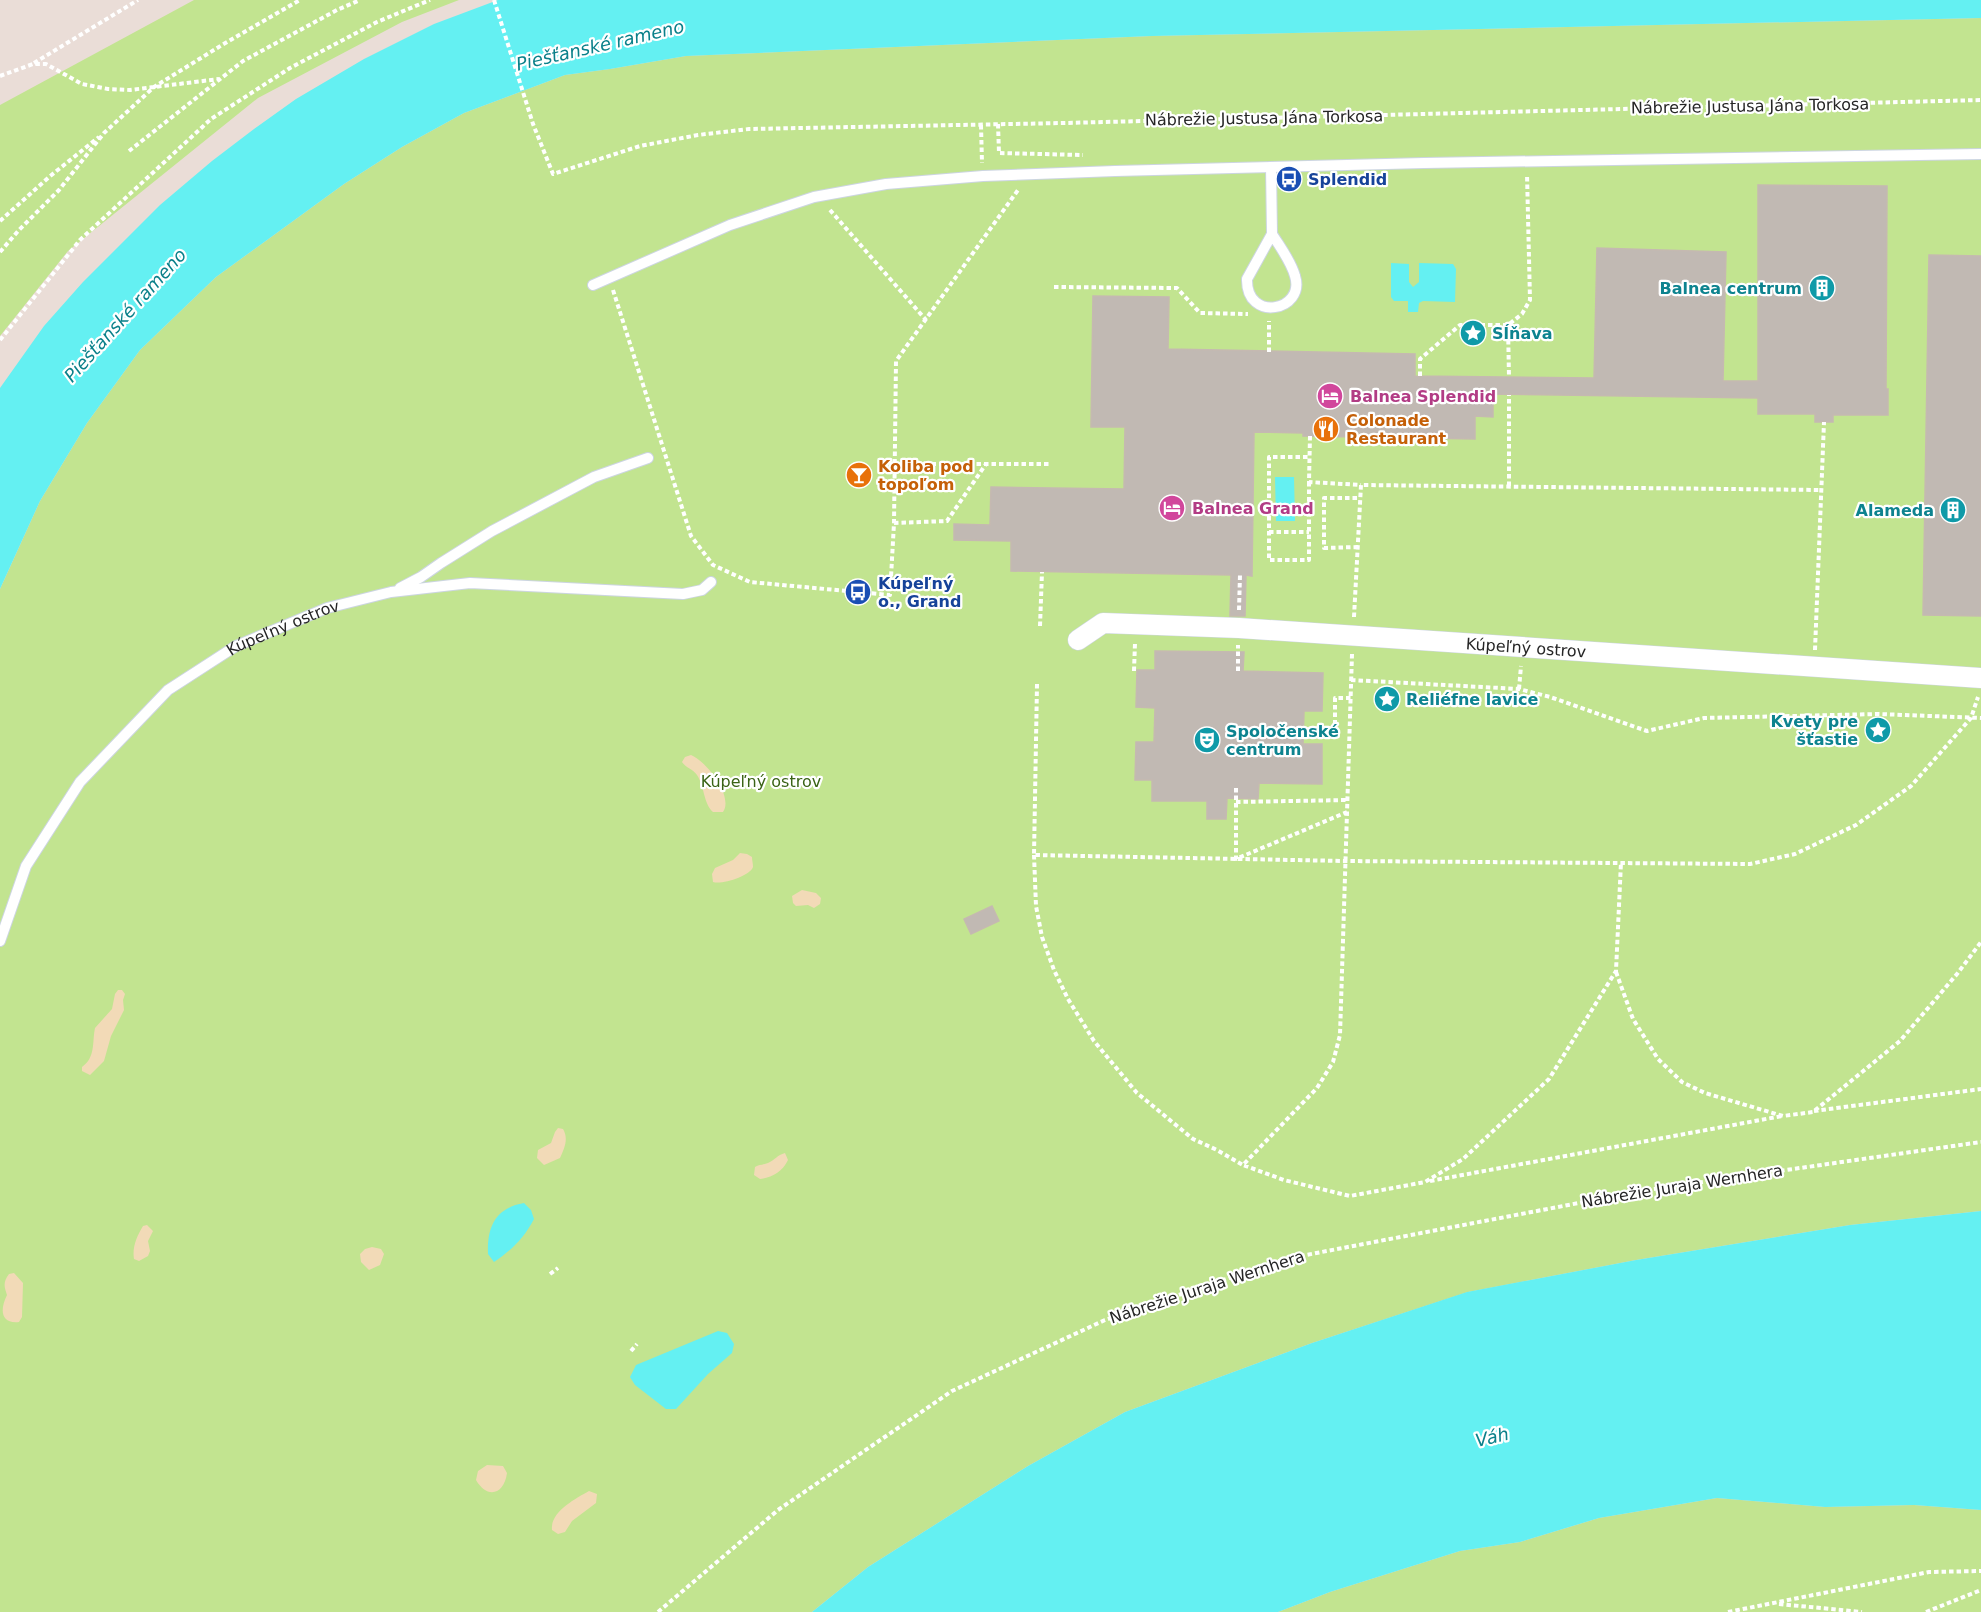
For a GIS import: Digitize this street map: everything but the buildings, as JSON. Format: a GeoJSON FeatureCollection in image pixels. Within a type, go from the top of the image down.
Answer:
{"type":"FeatureCollection","features":[{"type":"Feature","properties":{"kind":"street","name":"Kúpeľný ostrov"},"geometry":{"type":"LineString","coordinates":[[1078,640],[1103,623],[1239,628],[1981,678]]}},
{"type":"Feature","properties":{"kind":"lane"},"geometry":{"type":"LineString","coordinates":[[593,285],[730,225],[814,197],[886,184],[1115,171],[1981,154]]}},
{"type":"Feature","properties":{"kind":"lane"},"geometry":{"type":"LineString","coordinates":[[1271,167],[1272,234],[1295,275],[1296,284],[1291,299],[1269,311],[1254,302],[1247,287],[1247,279],[1272,234]]}},
{"type":"Feature","properties":{"kind":"lane"},"geometry":{"type":"LineString","coordinates":[[391,592],[422,577],[492,531],[594,477],[648,458]]}},
{"type":"Feature","properties":{"kind":"lane","name":"Kúpeľný ostrov"},"geometry":{"type":"LineString","coordinates":[[0,941],[26,866],[80,782],[168,690],[236,646],[327,608],[391,592],[470,583],[683,594],[702,590],[711,582]]}},
{"type":"Feature","properties":{"kind":"path"},"geometry":{"type":"LineString","coordinates":[[0,76],[33,64],[138,0]]}},
{"type":"Feature","properties":{"kind":"path"},"geometry":{"type":"LineString","coordinates":[[0,221],[49,177],[104,133],[154,87],[300,0]]}},
{"type":"Feature","properties":{"kind":"path"},"geometry":{"type":"LineString","coordinates":[[129,151],[243,61],[360,0]]}},
{"type":"Feature","properties":{"kind":"path"},"geometry":{"type":"LineString","coordinates":[[0,340],[80,240],[211,119],[290,68],[377,22],[430,0]]}},
{"type":"Feature","properties":{"kind":"path","name":"Nábrežie Justusa Jána Torkosa"},"geometry":{"type":"LineString","coordinates":[[494,0],[533,124],[553,174],[640,146],[698,135],[749,129],[1981,100]]}},
{"type":"Feature","properties":{"kind":"path"},"geometry":{"type":"LineString","coordinates":[[33,64],[46,64],[82,84],[95,88],[130,90],[220,79]]}},
{"type":"Feature","properties":{"kind":"path"},"geometry":{"type":"LineString","coordinates":[[998,124],[999,153],[1106,156],[1115,171]]}},
{"type":"Feature","properties":{"kind":"path"},"geometry":{"type":"LineString","coordinates":[[981,125],[981,144]]}},
{"type":"Feature","properties":{"kind":"path"},"geometry":{"type":"LineString","coordinates":[[0,252],[59,190],[104,133]]}},
{"type":"Feature","properties":{"kind":"path"},"geometry":{"type":"LineString","coordinates":[[1420,376],[1420,359],[1460,325],[1508,325],[1522,314],[1530,300],[1527,162]]}},
{"type":"Feature","properties":{"kind":"path"},"geometry":{"type":"LineString","coordinates":[[1014,175],[1019,190]]}},
{"type":"Feature","properties":{"kind":"path"},"geometry":{"type":"LineString","coordinates":[[1007,191],[1019,190]]}},
{"type":"Feature","properties":{"kind":"path"},"geometry":{"type":"LineString","coordinates":[[612,287],[691,536],[714,564],[750,582],[890,595],[894,523],[896,361],[1019,190]]}},
{"type":"Feature","properties":{"kind":"path"},"geometry":{"type":"LineString","coordinates":[[838,206],[828,207],[926,320]]}},
{"type":"Feature","properties":{"kind":"path"},"geometry":{"type":"LineString","coordinates":[[1054,287],[1177,288],[1200,313],[1269,311],[1269,352]]}},
{"type":"Feature","properties":{"kind":"path"},"geometry":{"type":"LineString","coordinates":[[1508,325],[1509,377]]}},
{"type":"Feature","properties":{"kind":"path"},"geometry":{"type":"LineString","coordinates":[[1509,395],[1509,486]]}},
{"type":"Feature","properties":{"kind":"path"},"geometry":{"type":"LineString","coordinates":[[1815,666],[1824,422]]}},
{"type":"Feature","properties":{"kind":"path"},"geometry":{"type":"LineString","coordinates":[[1309,457],[1269,457],[1269,560],[1309,560],[1310,436]]}},
{"type":"Feature","properties":{"kind":"path"},"geometry":{"type":"LineString","coordinates":[[894,464],[1051,464]]}},
{"type":"Feature","properties":{"kind":"path"},"geometry":{"type":"LineString","coordinates":[[894,523],[947,521],[986,464]]}},
{"type":"Feature","properties":{"kind":"path"},"geometry":{"type":"LineString","coordinates":[[1309,482],[1821,490]]}},
{"type":"Feature","properties":{"kind":"path"},"geometry":{"type":"LineString","coordinates":[[1243,1165],[1317,1088],[1333,1062],[1340,1035],[1351,680],[1361,484]]}},
{"type":"Feature","properties":{"kind":"path"},"geometry":{"type":"LineString","coordinates":[[1358,548],[1324,548],[1324,498],[1360,498]]}},
{"type":"Feature","properties":{"kind":"path"},"geometry":{"type":"LineString","coordinates":[[1269,532],[1309,532]]}},
{"type":"Feature","properties":{"kind":"path"},"geometry":{"type":"LineString","coordinates":[[1040,626],[1042,572]]}},
{"type":"Feature","properties":{"kind":"path"},"geometry":{"type":"LineString","coordinates":[[1134,671],[1135,624]]}},
{"type":"Feature","properties":{"kind":"path"},"geometry":{"type":"LineString","coordinates":[[1351,680],[1519,689],[1550,697],[1647,731],[1704,718],[1879,714],[1981,718]]}},
{"type":"Feature","properties":{"kind":"path"},"geometry":{"type":"LineString","coordinates":[[1037,684],[1035,906],[1042,937],[1054,970],[1068,999],[1094,1041],[1137,1093],[1193,1139],[1243,1165],[1284,1180],[1350,1196],[1783,1116],[1981,1089]]}},
{"type":"Feature","properties":{"kind":"path"},"geometry":{"type":"LineString","coordinates":[[1034,855],[1345,861],[1750,864],[1795,854],[1856,825],[1911,786],[1971,718],[1981,687]]}},
{"type":"Feature","properties":{"kind":"path"},"geometry":{"type":"LineString","coordinates":[[1304,729],[1335,730],[1335,698],[1351,698]]}},
{"type":"Feature","properties":{"kind":"path"},"geometry":{"type":"LineString","coordinates":[[1236,788],[1236,859]]}},
{"type":"Feature","properties":{"kind":"path"},"geometry":{"type":"LineString","coordinates":[[1236,802],[1347,800]]}},
{"type":"Feature","properties":{"kind":"path"},"geometry":{"type":"LineString","coordinates":[[1236,859],[1347,812]]}},
{"type":"Feature","properties":{"kind":"path"},"geometry":{"type":"LineString","coordinates":[[1621,862],[1616,971],[1633,1019],[1658,1059],[1682,1082],[1705,1093],[1783,1116]]}},
{"type":"Feature","properties":{"kind":"path"},"geometry":{"type":"LineString","coordinates":[[1813,1112],[1900,1041],[1981,942]]}},
{"type":"Feature","properties":{"kind":"path"},"geometry":{"type":"LineString","coordinates":[[1425,1182],[1463,1159],[1549,1079],[1616,971]]}},
{"type":"Feature","properties":{"kind":"path","name":"Nábrežie Juraja Wernhera"},"geometry":{"type":"LineString","coordinates":[[658,1612],[778,1510],[952,1391],[1105,1320],[1285,1259],[1647,1190],[1981,1142]]}},
{"type":"Feature","properties":{"kind":"path"},"geometry":{"type":"LineString","coordinates":[[550,1274],[558,1268]]}},
{"type":"Feature","properties":{"kind":"path"},"geometry":{"type":"LineString","coordinates":[[631,1350],[638,1344]]}},
{"type":"Feature","properties":{"kind":"path"},"geometry":{"type":"LineString","coordinates":[[1728,1612],[1929,1572],[1981,1571]]}},
{"type":"Feature","properties":{"kind":"path"},"geometry":{"type":"LineString","coordinates":[[1926,1612],[1981,1590]]}},
{"type":"Feature","properties":{"kind":"path"},"geometry":{"type":"LineString","coordinates":[[1776,1604],[1862,1612]]}},
{"type":"Feature","properties":{"kind":"green space"},"geometry":{"type":"Polygon","coordinates":[[[194,0],[459,0],[402,22],[258,98],[68,251],[0,336],[0,105],[194,0]]]}},
{"type":"Feature","properties":{"kind":"green space","name":"Kúpeľný ostrov"},"geometry":{"type":"Polygon","coordinates":[[[1981,18],[1981,1211],[1850,1225],[1636,1260],[1468,1292],[1312,1343],[1125,1412],[1028,1466],[868,1567],[812,1612],[0,1612],[0,589],[40,501],[87,423],[140,350],[216,277],[344,184],[402,147],[464,113],[565,75],[686,56],[1152,36],[1981,18]]]}},
{"type":"Feature","properties":{"kind":"green space"},"geometry":{"type":"Polygon","coordinates":[[[1717,1498],[1825,1507],[1914,1505],[1981,1510],[1981,1612],[1278,1612],[1330,1592],[1460,1551],[1520,1542],[1599,1518],[1717,1498]]]}},
{"type":"Feature","properties":{"kind":"sand"},"geometry":{"type":"Polygon","coordinates":[[[691,755],[704,764],[717,780],[725,797],[723,812],[713,812],[697,775],[682,762],[685,757],[691,755]]]}},
{"type":"Feature","properties":{"kind":"sand"},"geometry":{"type":"Polygon","coordinates":[[[740,853],[752,857],[751,870],[735,879],[713,882],[712,874],[715,868],[733,860],[740,853]]]}},
{"type":"Feature","properties":{"kind":"sand"},"geometry":{"type":"Polygon","coordinates":[[[802,890],[816,893],[821,898],[820,904],[814,908],[808,905],[796,906],[792,896],[802,890]]]}},
{"type":"Feature","properties":{"kind":"sand"},"geometry":{"type":"Polygon","coordinates":[[[118,990],[122,990],[125,994],[124,1010],[111,1036],[104,1061],[90,1075],[82,1071],[82,1067],[90,1059],[95,1028],[112,1009],[118,990]]]}},
{"type":"Feature","properties":{"kind":"sand"},"geometry":{"type":"Polygon","coordinates":[[[558,1128],[563,1129],[566,1136],[563,1151],[560,1158],[544,1165],[537,1158],[538,1150],[551,1143],[558,1128]]]}},
{"type":"Feature","properties":{"kind":"sand"},"geometry":{"type":"Polygon","coordinates":[[[785,1153],[788,1160],[777,1173],[760,1179],[754,1175],[755,1167],[768,1163],[785,1153]]]}},
{"type":"Feature","properties":{"kind":"sand"},"geometry":{"type":"Polygon","coordinates":[[[147,1225],[153,1231],[148,1241],[150,1251],[148,1256],[139,1261],[134,1259],[134,1246],[143,1226],[147,1225]]]}},
{"type":"Feature","properties":{"kind":"sand"},"geometry":{"type":"Polygon","coordinates":[[[372,1247],[381,1249],[384,1254],[380,1265],[369,1270],[361,1262],[360,1254],[372,1247]]]}},
{"type":"Feature","properties":{"kind":"sand"},"geometry":{"type":"Polygon","coordinates":[[[14,1273],[23,1283],[22,1317],[19,1322],[8,1321],[3,1314],[3,1305],[7,1295],[5,1282],[9,1274],[14,1273]]]}},
{"type":"Feature","properties":{"kind":"sand"},"geometry":{"type":"Polygon","coordinates":[[[487,1465],[503,1466],[507,1473],[502,1486],[494,1492],[485,1490],[476,1480],[478,1471],[487,1465]]]}},
{"type":"Feature","properties":{"kind":"sand"},"geometry":{"type":"Polygon","coordinates":[[[589,1491],[597,1494],[596,1503],[572,1521],[565,1532],[558,1534],[552,1530],[552,1523],[559,1512],[589,1491]]]}},
{"type":"Feature","properties":{"kind":"water","name":"Piešťanské rameno"},"geometry":{"type":"Polygon","coordinates":[[[498,0],[1981,0],[1981,18],[1152,36],[686,56],[565,75],[464,113],[402,147],[344,184],[216,277],[140,350],[87,423],[40,501],[0,589],[0,388],[44,326],[83,282],[160,205],[254,129],[296,99],[364,59],[434,24],[498,0]]]}},
{"type":"Feature","properties":{"kind":"water"},"geometry":{"type":"Polygon","coordinates":[[[1391,263],[1409,264],[1409,282],[1413,287],[1419,282],[1419,263],[1453,264],[1456,269],[1455,302],[1423,301],[1419,303],[1418,312],[1408,312],[1408,301],[1394,301],[1391,297],[1391,263]]]}},
{"type":"Feature","properties":{"kind":"water"},"geometry":{"type":"Polygon","coordinates":[[[1275,477],[1294,477],[1295,521],[1276,521],[1275,477]]]}},
{"type":"Feature","properties":{"kind":"water"},"geometry":{"type":"Polygon","coordinates":[[[524,1203],[531,1210],[534,1219],[517,1243],[494,1262],[488,1254],[491,1227],[506,1209],[524,1203]]]}},
{"type":"Feature","properties":{"kind":"water","name":"Váh"},"geometry":{"type":"Polygon","coordinates":[[[1981,1211],[1981,1510],[1914,1505],[1825,1507],[1717,1498],[1599,1518],[1520,1542],[1460,1551],[1330,1592],[1278,1612],[812,1612],[868,1567],[1028,1466],[1125,1412],[1312,1343],[1467,1292],[1636,1260],[1850,1225],[1981,1211]]]}},
{"type":"Feature","properties":{"kind":"water"},"geometry":{"type":"Polygon","coordinates":[[[718,1331],[727,1333],[734,1344],[732,1353],[708,1374],[676,1409],[666,1409],[635,1385],[630,1377],[636,1365],[718,1331]]]}},
{"type":"Feature","properties":{"kind":"place","name":"Splendid"},"geometry":{"type":"Point","coordinates":[1289,179]}},
{"type":"Feature","properties":{"kind":"place","name":"Balnea centrum"},"geometry":{"type":"Point","coordinates":[1822,288]}},
{"type":"Feature","properties":{"kind":"place","name":"Sĺňava"},"geometry":{"type":"Point","coordinates":[1473,333]}},
{"type":"Feature","properties":{"kind":"place","name":"Balnea Splendid"},"geometry":{"type":"Point","coordinates":[1330,396]}},
{"type":"Feature","properties":{"kind":"place","name":"Colonade Restaurant"},"geometry":{"type":"Point","coordinates":[1326,429]}},
{"type":"Feature","properties":{"kind":"place","name":"Koliba pod topoľom"},"geometry":{"type":"Point","coordinates":[859,475]}},
{"type":"Feature","properties":{"kind":"place","name":"Balnea Grand"},"geometry":{"type":"Point","coordinates":[1172,508]}},
{"type":"Feature","properties":{"kind":"place","name":"Alameda"},"geometry":{"type":"Point","coordinates":[1953,510]}},
{"type":"Feature","properties":{"kind":"place","name":"Kúpeľný o., Grand"},"geometry":{"type":"Point","coordinates":[858,592]}},
{"type":"Feature","properties":{"kind":"place","name":"Reliéfne lavice"},"geometry":{"type":"Point","coordinates":[1387,699]}},
{"type":"Feature","properties":{"kind":"place","name":"Kvety pre šťastie"},"geometry":{"type":"Point","coordinates":[1878,730]}},
{"type":"Feature","properties":{"kind":"place","name":"Spoločenské centrum"},"geometry":{"type":"Point","coordinates":[1207,740]}}]}
